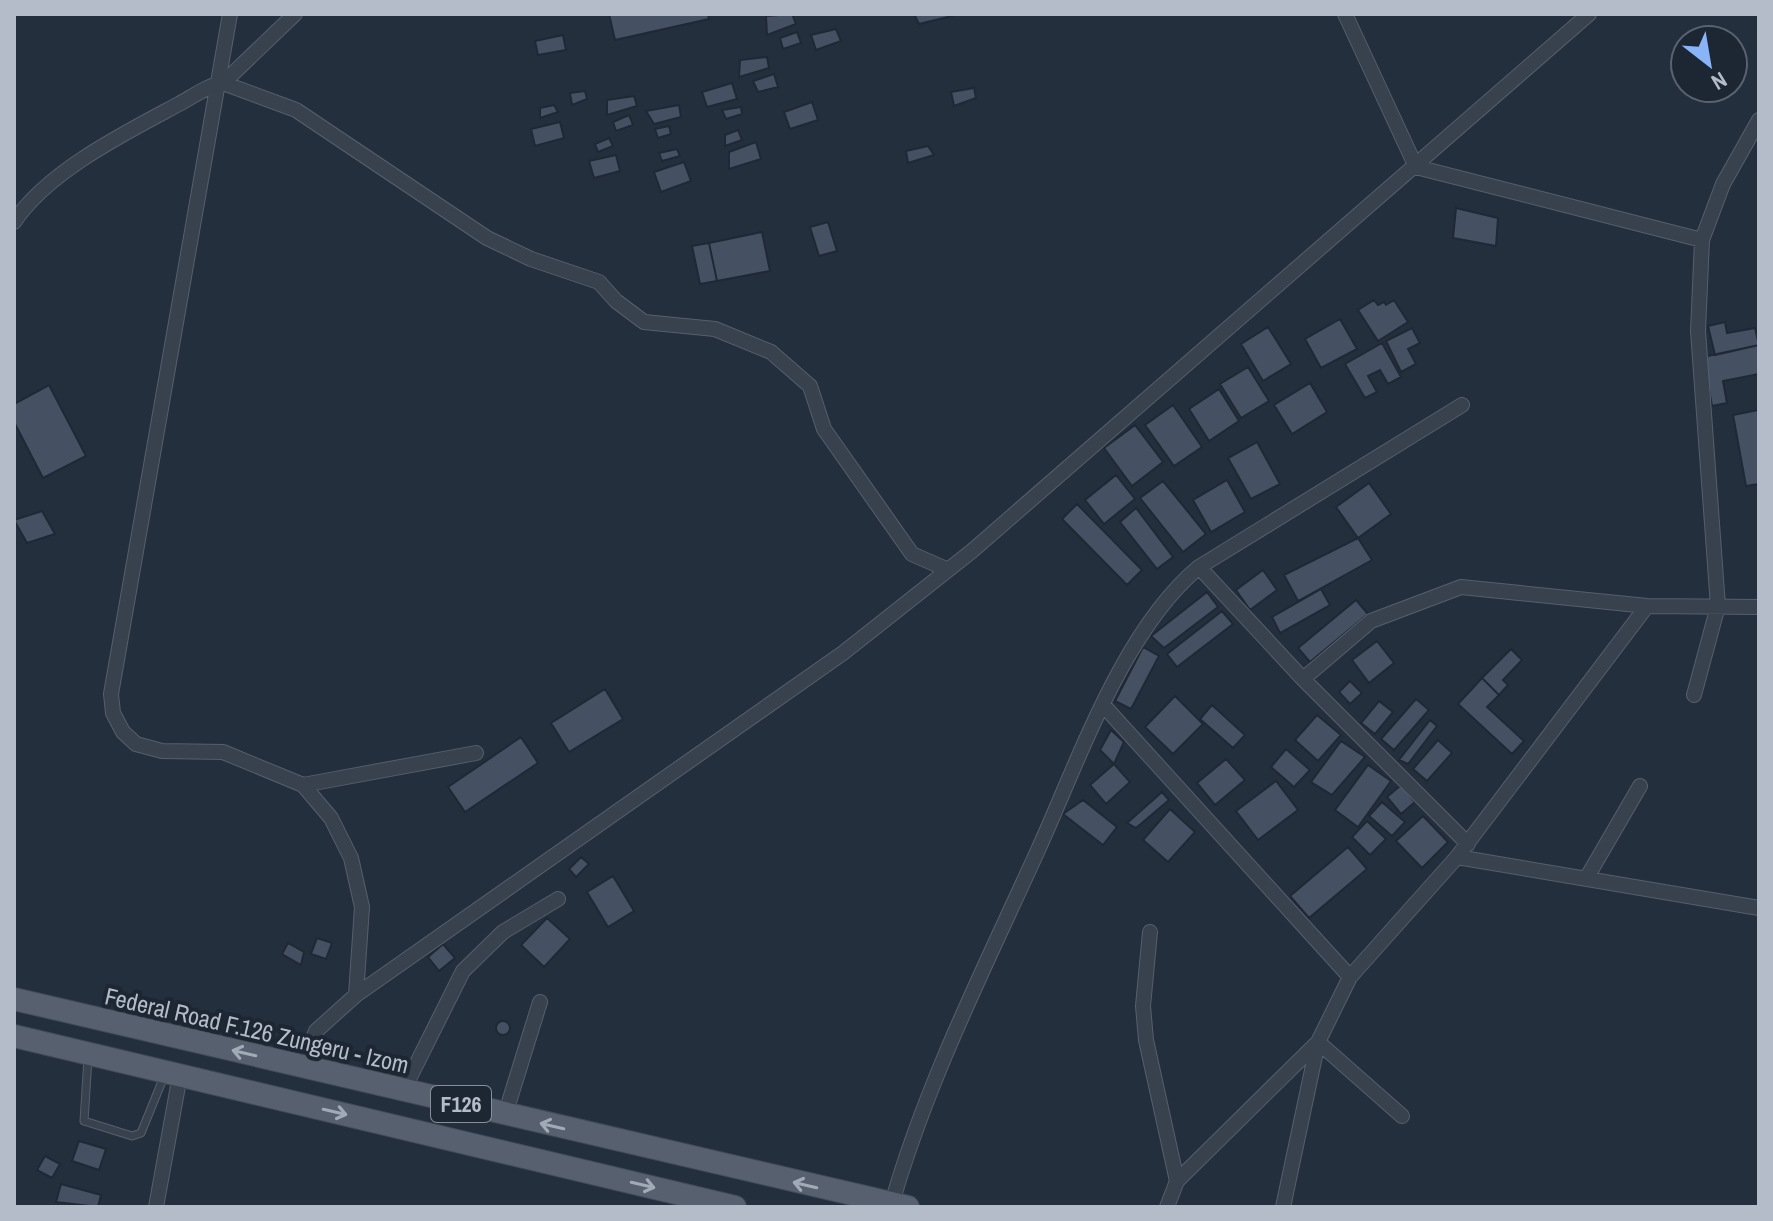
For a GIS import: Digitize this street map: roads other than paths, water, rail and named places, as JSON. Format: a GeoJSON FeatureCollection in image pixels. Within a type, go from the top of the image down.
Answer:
{"type":"FeatureCollection","features":[{"type":"Feature","properties":{"kind":"main road","name":"Federal Road F.126 Zungeru - Izom"},"geometry":{"type":"LineString","coordinates":[[14,999],[900,1205]]}},
{"type":"Feature","properties":{"kind":"main road","name":"F126"},"geometry":{"type":"LineString","coordinates":[[14,1036],[735,1207]]}},
{"type":"Feature","properties":{"kind":"street"},"geometry":{"type":"LineString","coordinates":[[230,14],[221,83],[155,430],[112,704],[123,732],[136,744],[162,751],[223,752],[303,785],[331,818],[355,870],[362,907],[356,995]]}},
{"type":"Feature","properties":{"kind":"street"},"geometry":{"type":"LineString","coordinates":[[14,222],[23,208],[49,185],[99,147],[221,83],[295,14]]}},
{"type":"Feature","properties":{"kind":"street"},"geometry":{"type":"LineString","coordinates":[[1345,14],[1416,167]]}},
{"type":"Feature","properties":{"kind":"street"},"geometry":{"type":"LineString","coordinates":[[301,1067],[316,1031],[356,995],[843,653],[1079,462],[1416,167],[1503,86],[1589,14]]}},
{"type":"Feature","properties":{"kind":"street"},"geometry":{"type":"LineString","coordinates":[[221,83],[296,110],[487,238],[531,259],[599,282],[616,301],[644,322],[715,329],[771,352],[810,386],[824,429],[912,554],[946,569]]}},
{"type":"Feature","properties":{"kind":"street"},"geometry":{"type":"LineString","coordinates":[[1694,695],[1718,606],[1698,331],[1702,240],[1723,184],[1759,120]]}},
{"type":"Feature","properties":{"kind":"street"},"geometry":{"type":"LineString","coordinates":[[1416,167],[1702,240]]}},
{"type":"Feature","properties":{"kind":"street"},"geometry":{"type":"LineString","coordinates":[[900,1205],[905,1158],[961,1019],[1104,706],[1149,620],[1173,589],[1199,567],[1462,405]]}},
{"type":"Feature","properties":{"kind":"street"},"geometry":{"type":"LineString","coordinates":[[1199,567],[1303,679],[1468,844]]}},
{"type":"Feature","properties":{"kind":"street"},"geometry":{"type":"LineString","coordinates":[[1303,679],[1371,621],[1447,590],[1475,587],[1647,606],[1759,607]]}},
{"type":"Feature","properties":{"kind":"street"},"geometry":{"type":"LineString","coordinates":[[1283,1207],[1318,1042],[1350,977],[1468,844],[1647,606]]}},
{"type":"Feature","properties":{"kind":"street"},"geometry":{"type":"LineString","coordinates":[[1104,706],[1350,977]]}},
{"type":"Feature","properties":{"kind":"street"},"geometry":{"type":"LineString","coordinates":[[303,785],[476,753]]}},
{"type":"Feature","properties":{"kind":"street"},"geometry":{"type":"LineString","coordinates":[[1586,879],[1640,786]]}},
{"type":"Feature","properties":{"kind":"street"},"geometry":{"type":"LineString","coordinates":[[1457,857],[1759,908]]}},
{"type":"Feature","properties":{"kind":"street"},"geometry":{"type":"LineString","coordinates":[[403,1091],[463,971],[503,932],[558,899]]}},
{"type":"Feature","properties":{"kind":"street"},"geometry":{"type":"LineString","coordinates":[[1150,932],[1145,1032],[1177,1181]]}},
{"type":"Feature","properties":{"kind":"street"},"geometry":{"type":"LineString","coordinates":[[505,1115],[540,1002]]}},
{"type":"Feature","properties":{"kind":"street"},"geometry":{"type":"LineString","coordinates":[[1167,1207],[1177,1181],[1318,1042]]}},
{"type":"Feature","properties":{"kind":"street"},"geometry":{"type":"LineString","coordinates":[[1318,1042],[1402,1116]]}},
{"type":"Feature","properties":{"kind":"street"},"geometry":{"type":"LineString","coordinates":[[156,1207],[173,1073]]}},
{"type":"Feature","properties":{"kind":"lane"},"geometry":{"type":"LineString","coordinates":[[89,1054],[84,1121],[132,1136],[141,1133],[173,1073]]}}]}
